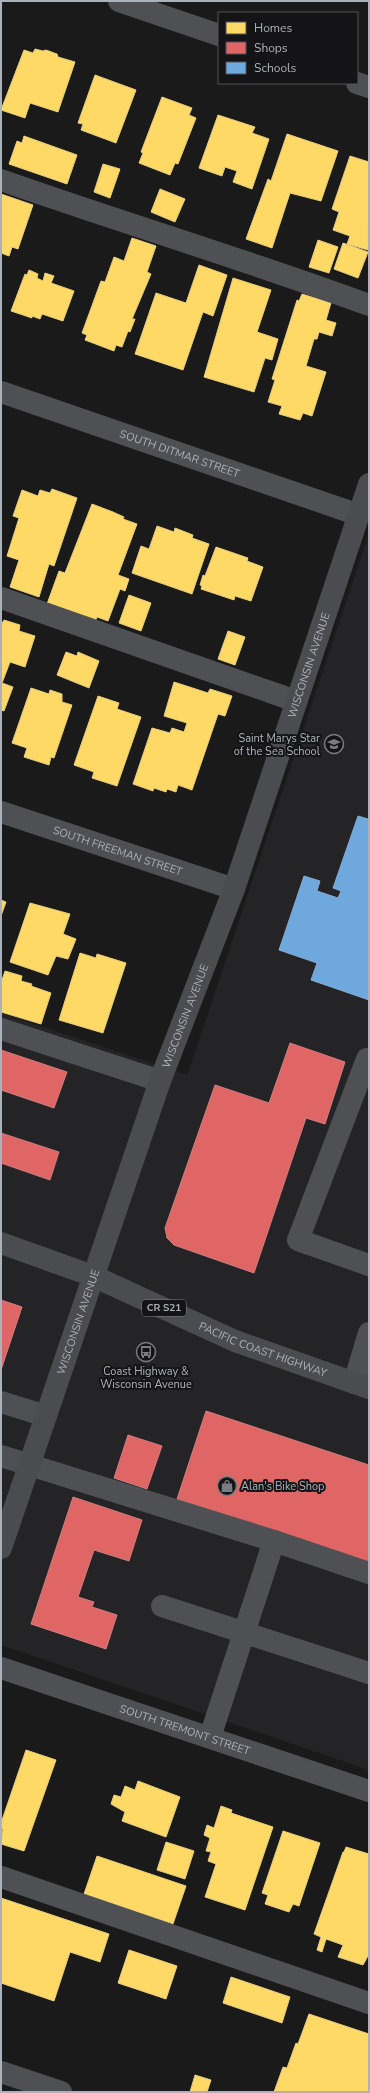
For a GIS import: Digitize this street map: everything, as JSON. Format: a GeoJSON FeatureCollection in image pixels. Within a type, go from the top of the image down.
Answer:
{"type":"FeatureCollection","features":[{"type":"Feature","properties":{"kind":"main road","name":"WISCONSIN AVENUE"},"geometry":{"type":"LineString","coordinates":[[1,1548],[7,1508],[29,1465],[160,1081],[234,889],[369,484]]}},
{"type":"Feature","properties":{"kind":"main road","name":"CR S21"},"geometry":{"type":"LineString","coordinates":[[1,1243],[94,1276]]}},
{"type":"Feature","properties":{"kind":"main road","name":"PACIFIC COAST HIGHWAY"},"geometry":{"type":"LineString","coordinates":[[94,1276],[235,1341],[361,1385]]}},
{"type":"Feature","properties":{"kind":"street"},"geometry":{"type":"LineString","coordinates":[[119,1],[218,35]]}},
{"type":"Feature","properties":{"kind":"street"},"geometry":{"type":"LineString","coordinates":[[358,83],[369,87]]}},
{"type":"Feature","properties":{"kind":"street"},"geometry":{"type":"LineString","coordinates":[[1,180],[77,207],[282,273],[369,304]]}},
{"type":"Feature","properties":{"kind":"street","name":"SOUTH DITMAR STREET"},"geometry":{"type":"LineString","coordinates":[[1,392],[359,514]]}},
{"type":"Feature","properties":{"kind":"street"},"geometry":{"type":"LineString","coordinates":[[1,598],[296,701]]}},
{"type":"Feature","properties":{"kind":"street","name":"SOUTH FREEMAN STREET"},"geometry":{"type":"LineString","coordinates":[[1,812],[234,889]]}},
{"type":"Feature","properties":{"kind":"street"},"geometry":{"type":"LineString","coordinates":[[1,1029],[160,1081]]}},
{"type":"Feature","properties":{"kind":"street"},"geometry":{"type":"LineString","coordinates":[[369,1059],[367,1058],[298,1240],[369,1265]]}},
{"type":"Feature","properties":{"kind":"street"},"geometry":{"type":"LineString","coordinates":[[361,1385],[369,1333]]}},
{"type":"Feature","properties":{"kind":"street"},"geometry":{"type":"LineString","coordinates":[[1,1402],[46,1416]]}},
{"type":"Feature","properties":{"kind":"street"},"geometry":{"type":"LineString","coordinates":[[1,1456],[274,1540],[369,1573]]}},
{"type":"Feature","properties":{"kind":"street"},"geometry":{"type":"LineString","coordinates":[[210,1737],[274,1540]]}},
{"type":"Feature","properties":{"kind":"street"},"geometry":{"type":"LineString","coordinates":[[162,1606],[369,1673]]}},
{"type":"Feature","properties":{"kind":"street","name":"SOUTH TREMONT STREET"},"geometry":{"type":"LineString","coordinates":[[1,1668],[369,1791]]}},
{"type":"Feature","properties":{"kind":"street"},"geometry":{"type":"LineString","coordinates":[[1,1877],[369,2003]]}},
{"type":"Feature","properties":{"kind":"street"},"geometry":{"type":"LineString","coordinates":[[1,2072],[61,2092]]}},
{"type":"Feature","properties":{"kind":"shaded area"},"geometry":{"type":"Polygon","coordinates":[[[369,534],[369,1770],[1,1645],[1,1013],[187,1075],[369,534]]]}},
{"type":"Feature","properties":{"kind":"building: Homes"},"geometry":{"type":"Polygon","coordinates":[[[35,49],[43,51],[46,50],[57,54],[58,57],[75,62],[58,112],[30,103],[25,118],[1,110],[24,50],[33,53],[35,49]]]}},
{"type":"Feature","properties":{"kind":"building: Homes"},"geometry":{"type":"Polygon","coordinates":[[[95,75],[136,90],[116,143],[81,130],[83,124],[78,123],[95,75]]]}},
{"type":"Feature","properties":{"kind":"building: Homes"},"geometry":{"type":"Polygon","coordinates":[[[162,97],[192,108],[189,115],[196,118],[178,164],[175,163],[170,175],[139,163],[143,153],[141,152],[162,97]]]}},
{"type":"Feature","properties":{"kind":"building: Homes"},"geometry":{"type":"Polygon","coordinates":[[[218,115],[255,127],[252,133],[269,139],[252,189],[233,182],[237,171],[225,167],[222,176],[199,168],[218,115]]]}},
{"type":"Feature","properties":{"kind":"building: Homes"},"geometry":{"type":"Polygon","coordinates":[[[287,134],[338,151],[321,201],[290,193],[272,248],[246,239],[268,179],[271,181],[287,134]]]}},
{"type":"Feature","properties":{"kind":"building: Homes"},"geometry":{"type":"Polygon","coordinates":[[[24,136],[77,155],[67,184],[9,164],[17,141],[22,143],[24,136]]]}},
{"type":"Feature","properties":{"kind":"building: Homes"},"geometry":{"type":"Polygon","coordinates":[[[350,156],[369,162],[368,250],[347,244],[350,236],[333,230],[339,212],[332,209],[350,156]]]}},
{"type":"Feature","properties":{"kind":"building: Homes"},"geometry":{"type":"Polygon","coordinates":[[[103,164],[120,169],[110,198],[94,192],[103,164]]]}},
{"type":"Feature","properties":{"kind":"building: Homes"},"geometry":{"type":"Polygon","coordinates":[[[160,189],[185,199],[175,222],[151,212],[160,189]]]}},
{"type":"Feature","properties":{"kind":"building: Homes"},"geometry":{"type":"Polygon","coordinates":[[[1,194],[33,205],[18,249],[12,247],[9,256],[1,253],[1,194]]]}},
{"type":"Feature","properties":{"kind":"building: Homes"},"geometry":{"type":"Polygon","coordinates":[[[132,238],[156,246],[147,272],[151,274],[132,319],[135,319],[130,332],[128,331],[122,347],[116,345],[114,351],[85,340],[87,335],[82,333],[101,281],[105,282],[114,257],[124,261],[132,238]]]}},
{"type":"Feature","properties":{"kind":"building: Homes"},"geometry":{"type":"Polygon","coordinates":[[[318,240],[338,247],[329,273],[309,267],[318,240]]]}},
{"type":"Feature","properties":{"kind":"building: Homes"},"geometry":{"type":"Polygon","coordinates":[[[343,243],[368,252],[358,278],[334,269],[343,243]]]}},
{"type":"Feature","properties":{"kind":"building: Homes"},"geometry":{"type":"Polygon","coordinates":[[[199,265],[227,275],[213,316],[203,312],[183,370],[135,354],[156,293],[186,303],[199,265]]]}},
{"type":"Feature","properties":{"kind":"building: Homes"},"geometry":{"type":"Polygon","coordinates":[[[29,270],[38,274],[37,278],[43,281],[45,273],[54,276],[51,283],[74,291],[63,321],[42,314],[40,319],[32,316],[32,318],[11,311],[25,274],[27,275],[29,270]]]}},
{"type":"Feature","properties":{"kind":"building: Homes"},"geometry":{"type":"Polygon","coordinates":[[[233,278],[271,290],[257,332],[278,339],[272,360],[265,358],[254,392],[204,377],[233,278]]]}},
{"type":"Feature","properties":{"kind":"building: Homes"},"geometry":{"type":"Polygon","coordinates":[[[302,294],[331,303],[326,320],[336,323],[332,336],[319,332],[317,339],[314,339],[306,366],[326,372],[312,416],[303,413],[300,420],[279,414],[282,406],[268,402],[275,380],[272,379],[297,300],[299,301],[302,294]]]}},
{"type":"Feature","properties":{"kind":"building: Homes"},"geometry":{"type":"Polygon","coordinates":[[[52,489],[77,498],[54,566],[49,564],[39,597],[10,587],[19,560],[7,556],[19,518],[13,516],[22,490],[38,496],[40,490],[50,493],[52,489]]]}},
{"type":"Feature","properties":{"kind":"building: Homes"},"geometry":{"type":"Polygon","coordinates":[[[92,504],[113,512],[124,517],[123,519],[137,524],[118,575],[129,579],[125,591],[120,589],[108,621],[97,617],[95,622],[47,604],[59,571],[65,573],[92,504]]]}},
{"type":"Feature","properties":{"kind":"building: Homes"},"geometry":{"type":"Polygon","coordinates":[[[157,526],[174,532],[175,528],[193,535],[192,538],[209,544],[192,594],[132,573],[141,546],[149,549],[157,526]]]}},
{"type":"Feature","properties":{"kind":"building: Homes"},"geometry":{"type":"Polygon","coordinates":[[[216,547],[248,558],[247,561],[263,567],[251,601],[235,596],[234,600],[201,589],[202,586],[200,585],[203,575],[205,576],[216,547]]]}},
{"type":"Feature","properties":{"kind":"building: Homes"},"geometry":{"type":"Polygon","coordinates":[[[129,595],[151,603],[141,631],[119,623],[129,595]]]}},
{"type":"Feature","properties":{"kind":"building: Homes"},"geometry":{"type":"Polygon","coordinates":[[[4,620],[20,625],[19,631],[35,636],[25,667],[10,662],[2,683],[13,687],[4,711],[1,710],[1,625],[4,620]]]}},
{"type":"Feature","properties":{"kind":"building: Homes"},"geometry":{"type":"Polygon","coordinates":[[[228,631],[245,637],[235,665],[218,659],[228,631]]]}},
{"type":"Feature","properties":{"kind":"building: Homes"},"geometry":{"type":"Polygon","coordinates":[[[66,652],[77,656],[78,652],[99,661],[89,688],[57,675],[66,652]]]}},
{"type":"Feature","properties":{"kind":"building: Homes"},"geometry":{"type":"Polygon","coordinates":[[[174,682],[208,693],[210,689],[232,696],[225,716],[218,714],[192,790],[178,785],[176,792],[167,789],[166,792],[154,788],[153,791],[133,784],[152,728],[170,733],[172,728],[184,732],[187,723],[164,716],[174,682]]]}},
{"type":"Feature","properties":{"kind":"building: Homes"},"geometry":{"type":"Polygon","coordinates":[[[31,688],[49,694],[50,690],[62,694],[62,702],[72,705],[54,758],[51,757],[49,765],[24,757],[27,748],[12,743],[31,688]]]}},
{"type":"Feature","properties":{"kind":"building: Homes"},"geometry":{"type":"Polygon","coordinates":[[[98,696],[119,703],[117,709],[141,717],[117,786],[92,778],[94,772],[74,765],[98,696]]]}},
{"type":"Feature","properties":{"kind":"building: Homes"},"geometry":{"type":"Polygon","coordinates":[[[1,900],[6,902],[1,916],[1,900]]]}},
{"type":"Feature","properties":{"kind":"building: Homes"},"geometry":{"type":"Polygon","coordinates":[[[30,903],[70,914],[63,934],[76,939],[68,959],[56,956],[48,975],[10,962],[30,903]]]}},
{"type":"Feature","properties":{"kind":"building: Homes"},"geometry":{"type":"Polygon","coordinates":[[[80,953],[96,958],[97,954],[126,963],[103,1033],[59,1020],[80,953]]]}},
{"type":"Feature","properties":{"kind":"building: Homes"},"geometry":{"type":"Polygon","coordinates":[[[5,971],[22,976],[21,981],[32,984],[31,986],[51,993],[41,1024],[1,1012],[1,983],[5,971]]]}},
{"type":"Feature","properties":{"kind":"building: Homes"},"geometry":{"type":"Polygon","coordinates":[[[26,1750],[56,1760],[24,1851],[1,1844],[3,1829],[1,1829],[1,1823],[26,1750]]]}},
{"type":"Feature","properties":{"kind":"building: Homes"},"geometry":{"type":"Polygon","coordinates":[[[138,1781],[180,1797],[166,1837],[122,1821],[125,1812],[111,1804],[114,1795],[121,1797],[125,1786],[135,1790],[138,1781]]]}},
{"type":"Feature","properties":{"kind":"building: Homes"},"geometry":{"type":"Polygon","coordinates":[[[221,1806],[232,1810],[231,1813],[273,1827],[245,1910],[205,1897],[216,1864],[208,1861],[211,1852],[206,1851],[210,1838],[204,1835],[207,1825],[214,1828],[221,1806]]]}},
{"type":"Feature","properties":{"kind":"building: Homes"},"geometry":{"type":"Polygon","coordinates":[[[283,1831],[320,1843],[299,1906],[293,1904],[289,1912],[265,1904],[268,1895],[262,1893],[283,1831]]]}},
{"type":"Feature","properties":{"kind":"building: Homes"},"geometry":{"type":"Polygon","coordinates":[[[166,1842],[194,1851],[185,1879],[157,1870],[166,1842]]]}},
{"type":"Feature","properties":{"kind":"building: Homes"},"geometry":{"type":"Polygon","coordinates":[[[346,1847],[369,1854],[369,1954],[363,1965],[338,1957],[343,1945],[326,1939],[322,1952],[317,1950],[321,1937],[314,1934],[346,1847]]]}},
{"type":"Feature","properties":{"kind":"building: Homes"},"geometry":{"type":"Polygon","coordinates":[[[97,1856],[186,1886],[173,1924],[84,1894],[97,1856]]]}},
{"type":"Feature","properties":{"kind":"building: Homes"},"geometry":{"type":"Polygon","coordinates":[[[1,1898],[109,1934],[100,1962],[70,1952],[54,2001],[1,1983],[1,1898]]]}},
{"type":"Feature","properties":{"kind":"building: Homes"},"geometry":{"type":"Polygon","coordinates":[[[129,1950],[177,1966],[166,1999],[118,1983],[129,1950]]]}},
{"type":"Feature","properties":{"kind":"building: Homes"},"geometry":{"type":"Polygon","coordinates":[[[231,1977],[290,1997],[282,2023],[223,2003],[231,1977]]]}},
{"type":"Feature","properties":{"kind":"building: Homes"},"geometry":{"type":"Polygon","coordinates":[[[309,2014],[369,2034],[369,2092],[274,2092],[283,2067],[287,2068],[296,2043],[298,2044],[309,2014]]]}},
{"type":"Feature","properties":{"kind":"building: Homes"},"geometry":{"type":"Polygon","coordinates":[[[195,2075],[211,2080],[207,2092],[190,2092],[195,2075]]]}},
{"type":"Feature","properties":{"kind":"building: Shops"},"geometry":{"type":"Polygon","coordinates":[[[290,1043],[345,1062],[325,1124],[306,1118],[254,1273],[174,1245],[167,1238],[165,1228],[215,1085],[269,1103],[290,1043]]]}},
{"type":"Feature","properties":{"kind":"building: Shops"},"geometry":{"type":"Polygon","coordinates":[[[1,1050],[67,1072],[54,1108],[1,1090],[1,1050]]]}},
{"type":"Feature","properties":{"kind":"building: Shops"},"geometry":{"type":"Polygon","coordinates":[[[1,1133],[59,1152],[50,1180],[1,1163],[1,1133]]]}},
{"type":"Feature","properties":{"kind":"building: Shops"},"geometry":{"type":"Polygon","coordinates":[[[1,1300],[22,1307],[1,1370],[1,1300]]]}},
{"type":"Feature","properties":{"kind":"building: Shops"},"geometry":{"type":"Polygon","coordinates":[[[206,1411],[369,1465],[369,1563],[177,1499],[206,1411]]]}},
{"type":"Feature","properties":{"kind":"building: Shops"},"geometry":{"type":"Polygon","coordinates":[[[128,1435],[162,1446],[147,1489],[114,1478],[128,1435]]]}},
{"type":"Feature","properties":{"kind":"building: Shops"},"geometry":{"type":"Polygon","coordinates":[[[73,1497],[142,1520],[129,1561],[94,1550],[78,1597],[94,1602],[92,1607],[117,1615],[106,1649],[31,1624],[73,1497]]]}},
{"type":"Feature","properties":{"kind":"building: Schools"},"geometry":{"type":"Polygon","coordinates":[[[358,816],[368,819],[369,816],[369,1000],[311,980],[317,963],[279,950],[304,876],[320,881],[317,891],[338,898],[341,891],[333,888],[358,816]]]}},
{"type":"Feature","properties":{"kind":"place","name":"Saint Marys Star of the Sea School"},"geometry":{"type":"Point","coordinates":[334,744]}},
{"type":"Feature","properties":{"kind":"place","name":"Coast Highway & Wisconsin Avenue"},"geometry":{"type":"Point","coordinates":[146,1352]}},
{"type":"Feature","properties":{"kind":"place","name":"Alan's Bike Shop"},"geometry":{"type":"Point","coordinates":[227,1486]}}]}
